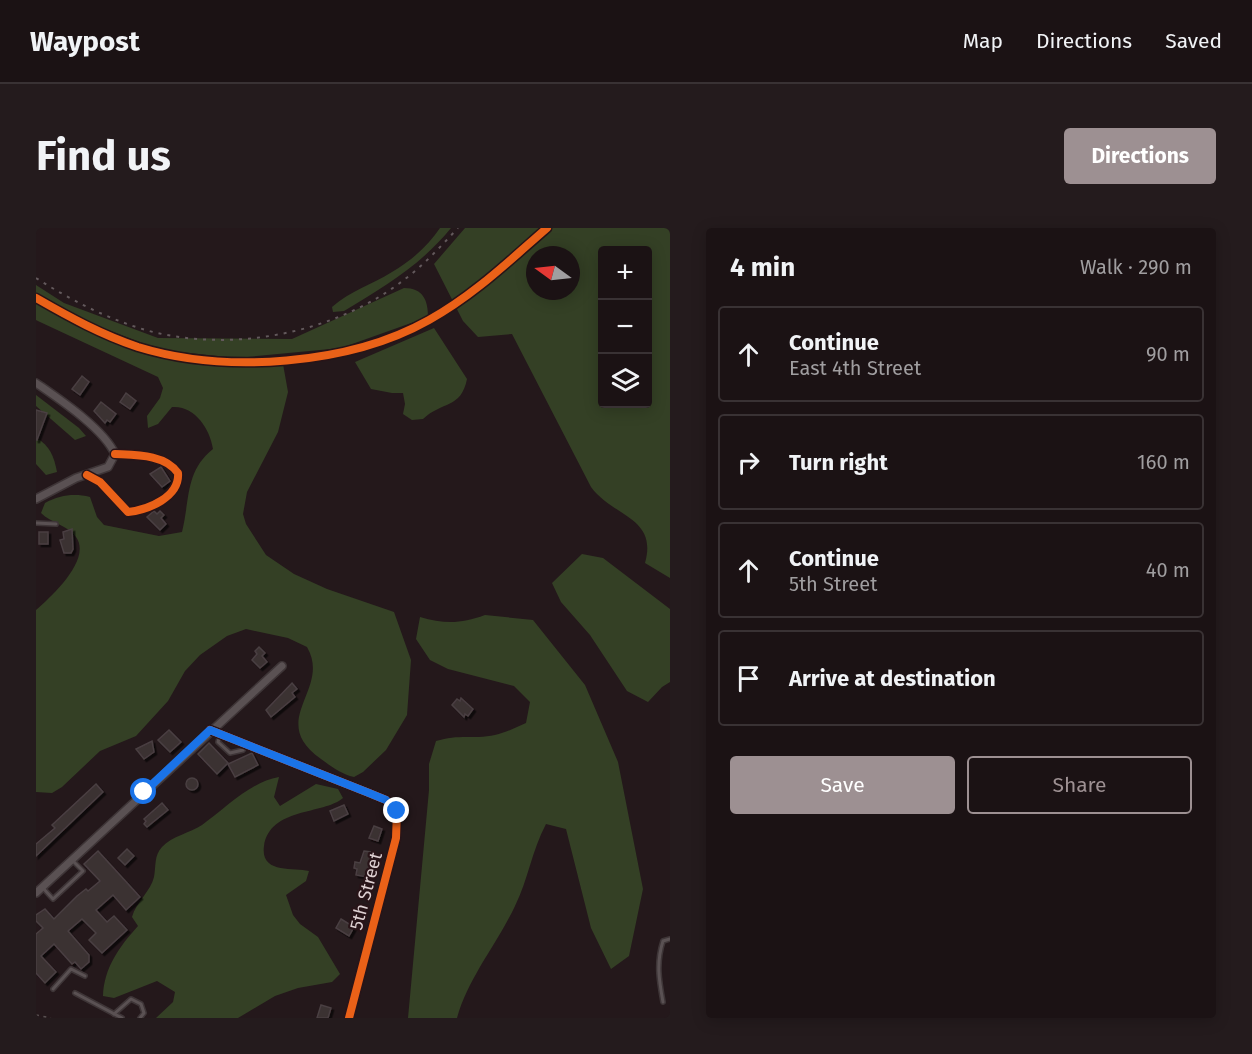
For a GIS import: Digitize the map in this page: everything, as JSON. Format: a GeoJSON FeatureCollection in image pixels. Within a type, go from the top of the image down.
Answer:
{"type":"FeatureCollection","features":[{"type":"Feature","properties":{"kind":"street"},"geometry":{"type":"LineString","coordinates":[[36,383],[99,433],[110,443],[115,453]]}},
{"type":"Feature","properties":{"kind":"street"},"geometry":{"type":"LineString","coordinates":[[87,475],[100,482],[128,512],[163,500],[174,490],[178,473],[170,464],[148,457],[115,453]]}},
{"type":"Feature","properties":{"kind":"street"},"geometry":{"type":"LineString","coordinates":[[36,499],[108,467],[115,453]]}},
{"type":"Feature","properties":{"kind":"street"},"geometry":{"type":"LineString","coordinates":[[39,890],[282,666]]}},
{"type":"Feature","properties":{"kind":"street","name":"5th Street"},"geometry":{"type":"LineString","coordinates":[[210,730],[363,790],[393,806],[397,811],[399,828],[349,1018]]}},
{"type":"Feature","properties":{"kind":"lane"},"geometry":{"type":"LineString","coordinates":[[36,523],[56,524]]}},
{"type":"Feature","properties":{"kind":"lane"},"geometry":{"type":"LineString","coordinates":[[220,734],[219,742],[230,753],[243,750],[247,744]]}},
{"type":"Feature","properties":{"kind":"lane"},"geometry":{"type":"LineString","coordinates":[[39,890],[53,899],[83,871],[72,860]]}},
{"type":"Feature","properties":{"kind":"lane"},"geometry":{"type":"LineString","coordinates":[[663,1002],[657,974],[663,942],[670,939]]}},
{"type":"Feature","properties":{"kind":"lane"},"geometry":{"type":"LineString","coordinates":[[53,989],[71,969],[85,976]]}},
{"type":"Feature","properties":{"kind":"lane"},"geometry":{"type":"LineString","coordinates":[[75,993],[122,1018]]}},
{"type":"Feature","properties":{"kind":"lane"},"geometry":{"type":"LineString","coordinates":[[114,1014],[131,999],[141,1004],[144,1013],[140,1018]]}},
{"type":"Feature","properties":{"kind":"path"},"geometry":{"type":"LineString","coordinates":[[36,1015],[51,1018]]}},
{"type":"Feature","properties":{"kind":"green space"},"geometry":{"type":"Polygon","coordinates":[[[440,228],[451,228],[414,264],[388,284],[344,311],[333,312],[332,307],[339,301],[384,277],[412,258],[425,247],[440,228]]]}},
{"type":"Feature","properties":{"kind":"green space"},"geometry":{"type":"Polygon","coordinates":[[[465,228],[670,228],[670,578],[645,563],[647,548],[645,536],[639,527],[600,497],[591,487],[512,334],[478,337],[463,321],[434,264],[465,228]]]}},
{"type":"Feature","properties":{"kind":"green space"},"geometry":{"type":"Polygon","coordinates":[[[36,285],[64,303],[158,338],[292,339],[404,288],[416,290],[423,296],[427,305],[428,317],[341,348],[237,358],[160,350],[98,326],[39,297],[36,295],[36,285]]]}},
{"type":"Feature","properties":{"kind":"green space"},"geometry":{"type":"Polygon","coordinates":[[[36,301],[103,338],[202,363],[283,364],[288,392],[278,432],[247,492],[243,514],[246,524],[266,555],[294,574],[327,589],[394,612],[411,660],[407,715],[386,750],[363,772],[354,777],[333,767],[306,745],[299,731],[299,718],[312,677],[313,663],[307,647],[288,638],[246,629],[227,636],[200,655],[185,671],[168,701],[136,736],[100,751],[62,787],[52,793],[36,792],[36,610],[60,587],[75,566],[80,546],[72,533],[41,513],[45,503],[67,496],[90,497],[97,517],[104,525],[159,536],[182,532],[193,476],[197,467],[213,449],[205,426],[200,419],[180,407],[172,407],[158,424],[148,428],[147,416],[160,398],[163,388],[158,377],[36,320],[36,301]]]}},
{"type":"Feature","properties":{"kind":"green space"},"geometry":{"type":"Polygon","coordinates":[[[434,328],[467,379],[464,389],[455,400],[423,419],[412,420],[403,414],[405,404],[403,393],[371,389],[355,362],[434,328]]]}},
{"type":"Feature","properties":{"kind":"green space"},"geometry":{"type":"Polygon","coordinates":[[[36,395],[86,436],[75,440],[36,406],[36,395]]]}},
{"type":"Feature","properties":{"kind":"green space"},"geometry":{"type":"Polygon","coordinates":[[[36,438],[51,452],[57,472],[46,475],[36,464],[36,438]]]}},
{"type":"Feature","properties":{"kind":"green space"},"geometry":{"type":"Polygon","coordinates":[[[582,554],[603,558],[670,609],[670,682],[648,702],[627,691],[590,635],[561,602],[552,583],[582,554]]]}},
{"type":"Feature","properties":{"kind":"green space"},"geometry":{"type":"Polygon","coordinates":[[[485,615],[533,620],[585,685],[618,762],[643,889],[629,956],[611,969],[591,928],[566,829],[546,824],[515,906],[475,975],[457,1018],[408,1018],[429,790],[429,764],[436,741],[485,737],[509,731],[526,723],[530,702],[514,686],[448,669],[430,660],[416,639],[420,617],[452,622],[485,615]]]}},
{"type":"Feature","properties":{"kind":"green space"},"geometry":{"type":"Polygon","coordinates":[[[279,777],[274,797],[280,806],[316,784],[338,789],[343,798],[323,807],[286,818],[276,824],[268,833],[264,846],[264,855],[272,865],[279,868],[309,871],[306,881],[286,895],[293,915],[300,924],[318,937],[340,974],[332,982],[298,988],[275,996],[238,1018],[156,1018],[173,1002],[175,992],[157,981],[114,998],[103,996],[106,976],[114,958],[138,926],[132,917],[152,882],[159,850],[171,840],[202,825],[248,790],[279,777]]]}},
{"type":"Feature","properties":{"kind":"building"},"geometry":{"type":"Polygon","coordinates":[[[82,376],[89,382],[80,395],[72,389],[82,376]]]}},
{"type":"Feature","properties":{"kind":"building"},"geometry":{"type":"Polygon","coordinates":[[[126,393],[136,401],[130,409],[120,402],[126,393]]]}},
{"type":"Feature","properties":{"kind":"building"},"geometry":{"type":"Polygon","coordinates":[[[101,402],[116,414],[110,422],[107,420],[105,423],[94,411],[101,402]]]}},
{"type":"Feature","properties":{"kind":"building"},"geometry":{"type":"Polygon","coordinates":[[[36,410],[47,413],[37,440],[36,440],[36,410]]]}},
{"type":"Feature","properties":{"kind":"building"},"geometry":{"type":"Polygon","coordinates":[[[161,467],[170,481],[162,487],[150,474],[161,467]]]}},
{"type":"Feature","properties":{"kind":"building"},"geometry":{"type":"Polygon","coordinates":[[[154,511],[157,514],[160,511],[164,515],[161,518],[166,524],[160,530],[147,517],[154,511]]]}},
{"type":"Feature","properties":{"kind":"building"},"geometry":{"type":"Polygon","coordinates":[[[72,529],[73,549],[71,553],[64,553],[60,540],[64,539],[63,532],[72,529]]]}},
{"type":"Feature","properties":{"kind":"building"},"geometry":{"type":"Polygon","coordinates":[[[39,532],[48,532],[48,544],[39,544],[39,532]]]}},
{"type":"Feature","properties":{"kind":"building"},"geometry":{"type":"Polygon","coordinates":[[[259,647],[265,653],[262,656],[267,662],[260,668],[252,660],[259,647]]]}},
{"type":"Feature","properties":{"kind":"building"},"geometry":{"type":"Polygon","coordinates":[[[292,683],[297,689],[292,693],[295,697],[271,717],[266,710],[292,683]]]}},
{"type":"Feature","properties":{"kind":"building"},"geometry":{"type":"Polygon","coordinates":[[[461,698],[473,709],[468,716],[465,714],[464,717],[452,705],[461,698]]]}},
{"type":"Feature","properties":{"kind":"building"},"geometry":{"type":"Polygon","coordinates":[[[169,730],[181,742],[170,752],[158,740],[169,730]]]}},
{"type":"Feature","properties":{"kind":"building"},"geometry":{"type":"Polygon","coordinates":[[[152,741],[154,752],[144,759],[136,749],[152,741]]]}},
{"type":"Feature","properties":{"kind":"building"},"geometry":{"type":"Polygon","coordinates":[[[209,743],[228,763],[217,774],[198,754],[209,743]]]}},
{"type":"Feature","properties":{"kind":"building"},"geometry":{"type":"Polygon","coordinates":[[[252,753],[258,765],[235,777],[228,764],[252,753]]]}},
{"type":"Feature","properties":{"kind":"building"},"geometry":{"type":"Polygon","coordinates":[[[194,778],[197,779],[197,789],[190,790],[187,789],[186,782],[187,779],[194,778]]]}},
{"type":"Feature","properties":{"kind":"building"},"geometry":{"type":"Polygon","coordinates":[[[96,784],[103,792],[36,856],[36,844],[55,828],[52,825],[96,784]]]}},
{"type":"Feature","properties":{"kind":"building"},"geometry":{"type":"Polygon","coordinates":[[[162,803],[168,810],[147,827],[144,819],[162,803]]]}},
{"type":"Feature","properties":{"kind":"building"},"geometry":{"type":"Polygon","coordinates":[[[344,805],[348,814],[334,821],[330,811],[344,805]]]}},
{"type":"Feature","properties":{"kind":"building"},"geometry":{"type":"Polygon","coordinates":[[[374,826],[382,829],[378,841],[369,838],[374,826]]]}},
{"type":"Feature","properties":{"kind":"building"},"geometry":{"type":"Polygon","coordinates":[[[127,849],[134,856],[125,865],[118,858],[127,849]]]}},
{"type":"Feature","properties":{"kind":"building"},"geometry":{"type":"Polygon","coordinates":[[[98,851],[140,897],[126,910],[113,895],[96,910],[107,922],[114,916],[127,930],[102,953],[89,940],[96,933],[82,919],[68,931],[89,955],[89,962],[81,969],[75,962],[72,964],[54,944],[41,956],[56,972],[45,983],[36,973],[36,934],[43,928],[36,921],[36,915],[45,909],[54,919],[77,896],[86,889],[88,891],[100,881],[84,864],[98,851]]]}},
{"type":"Feature","properties":{"kind":"building"},"geometry":{"type":"Polygon","coordinates":[[[364,851],[371,852],[367,877],[356,875],[357,869],[354,868],[355,862],[360,863],[364,851]]]}},
{"type":"Feature","properties":{"kind":"building"},"geometry":{"type":"Polygon","coordinates":[[[341,919],[354,927],[349,936],[336,928],[341,919]]]}},
{"type":"Feature","properties":{"kind":"building"},"geometry":{"type":"Polygon","coordinates":[[[321,1005],[331,1008],[328,1018],[317,1018],[321,1005]]]}},
{"type":"Feature","properties":{"kind":"railway"},"geometry":{"type":"LineString","coordinates":[[36,278],[112,318],[139,328],[172,336],[207,340],[278,335],[346,314],[377,298],[405,279],[433,255],[458,228]]}},
{"type":"Feature","properties":{"kind":"cycle path"},"geometry":{"type":"LineString","coordinates":[[36,298],[112,337],[138,347],[172,355],[248,362],[325,355],[362,347],[397,335],[429,320],[476,289],[547,228]]}},
{"type":"Feature","properties":{"kind":"cycle path"},"geometry":{"type":"LineString","coordinates":[[87,475],[100,482],[128,512],[153,505],[174,489],[178,473],[165,462],[149,457],[115,454]]}},
{"type":"Feature","properties":{"kind":"cycle path"},"geometry":{"type":"LineString","coordinates":[[210,730],[386,800],[397,811],[396,838],[349,1018]]}},
{"type":"Feature","properties":{"kind":"route"},"geometry":{"type":"LineString","coordinates":[[144,792],[210,730],[273,753],[386,800],[397,811]]}}]}
